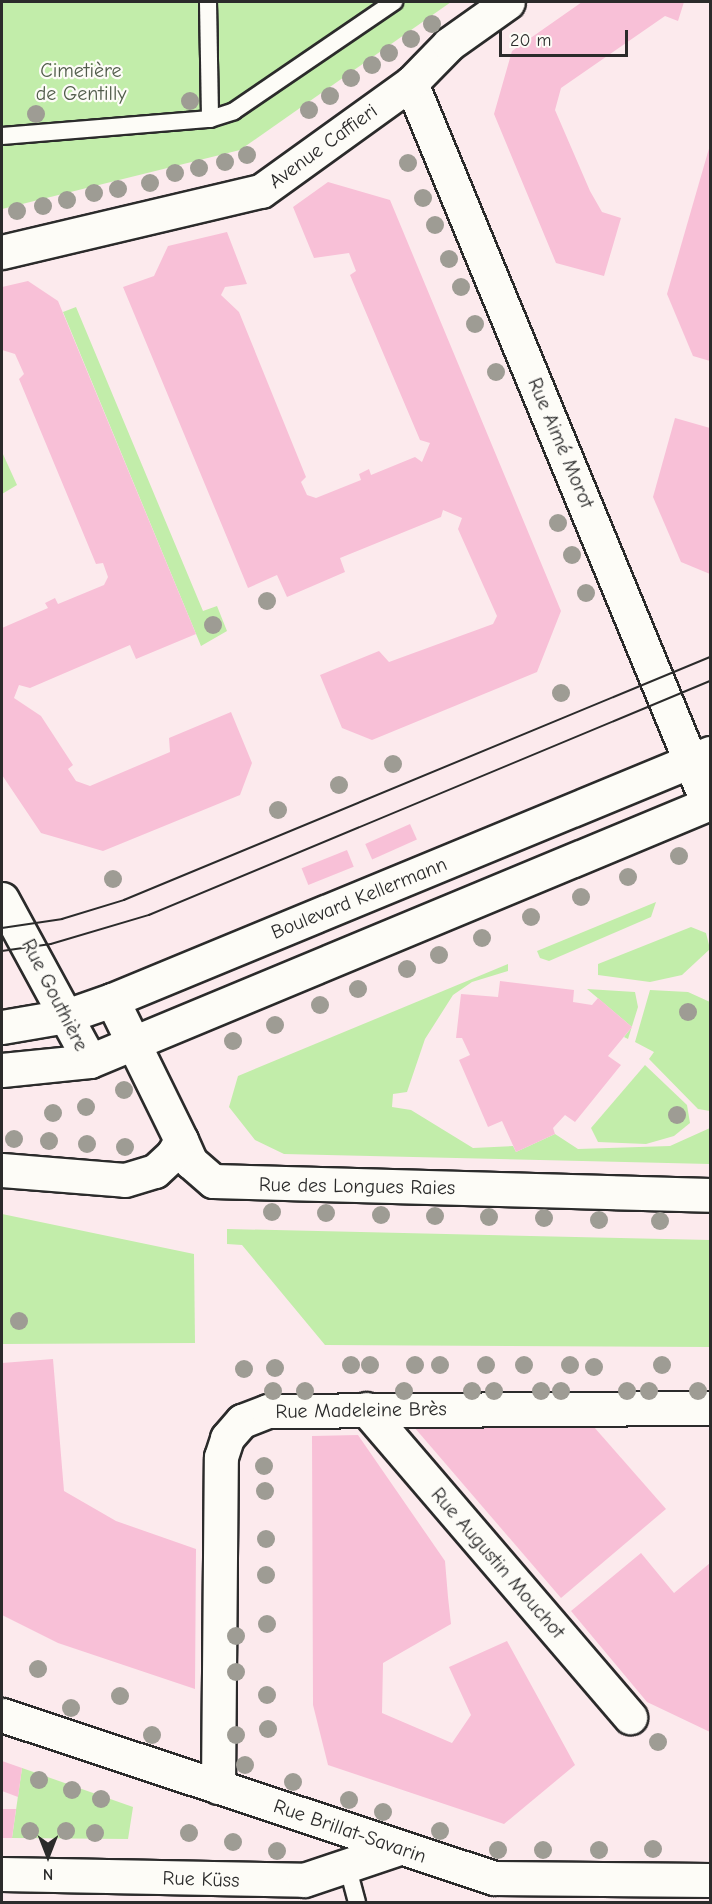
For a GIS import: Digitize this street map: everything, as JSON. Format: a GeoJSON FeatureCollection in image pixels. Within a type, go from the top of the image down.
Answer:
{"type":"FeatureCollection","features":[{"type":"Feature","properties":{"kind":"street","name":"Avenue Caffieri"},"geometry":{"type":"LineString","coordinates":[[2,252],[261,191],[411,83],[449,44],[508,2]]}},
{"type":"Feature","properties":{"kind":"street","name":"Rue Aimé Morot"},"geometry":{"type":"LineString","coordinates":[[411,83],[701,756],[709,803]]}},
{"type":"Feature","properties":{"kind":"street","name":"Boulevard Kellermann"},"geometry":{"type":"LineString","coordinates":[[2,1027],[66,1016],[112,1000],[701,756]]}},
{"type":"Feature","properties":{"kind":"street"},"geometry":{"type":"LineString","coordinates":[[2,1070],[90,1061],[709,803]]}},
{"type":"Feature","properties":{"kind":"street","name":"Rue Gouthière"},"geometry":{"type":"LineString","coordinates":[[2,899],[90,1061]]}},
{"type":"Feature","properties":{"kind":"street","name":"Rue des Longues Raies"},"geometry":{"type":"LineString","coordinates":[[112,1000],[191,1162],[213,1181],[711,1195]]}},
{"type":"Feature","properties":{"kind":"street"},"geometry":{"type":"LineString","coordinates":[[2,1170],[142,1178],[166,1162],[181,1140]]}},
{"type":"Feature","properties":{"kind":"street","name":"Rue Madeleine Brès"},"geometry":{"type":"LineString","coordinates":[[218,1787],[221,1457],[227,1438],[242,1421],[268,1411],[711,1408]]}},
{"type":"Feature","properties":{"kind":"street","name":"Rue Augustin Mouchot"},"geometry":{"type":"LineString","coordinates":[[366,1409],[630,1717]]}},
{"type":"Feature","properties":{"kind":"street","name":"Rue Brillat-Savarin"},"geometry":{"type":"LineString","coordinates":[[2,1714],[396,1849],[494,1878],[711,1880]]}},
{"type":"Feature","properties":{"kind":"street","name":"Rue Küss"},"geometry":{"type":"LineString","coordinates":[[2,1874],[263,1881],[304,1880],[396,1849]]}},
{"type":"Feature","properties":{"kind":"lane"},"geometry":{"type":"LineString","coordinates":[[208,2],[210,119]]}},
{"type":"Feature","properties":{"kind":"lane"},"geometry":{"type":"LineString","coordinates":[[2,136],[210,119],[258,99],[394,2]]}},
{"type":"Feature","properties":{"kind":"lane"},"geometry":{"type":"LineString","coordinates":[[347,1865],[357,1902]]}},
{"type":"Feature","properties":{"kind":"green space","name":"Cimetière de Gentilly"},"geometry":{"type":"Polygon","coordinates":[[[2,2],[451,2],[240,150],[2,209],[2,2]]]}},
{"type":"Feature","properties":{"kind":"green space"},"geometry":{"type":"Polygon","coordinates":[[[76,307],[203,611],[217,606],[227,631],[201,646],[63,312],[76,307]]]}},
{"type":"Feature","properties":{"kind":"green space"},"geometry":{"type":"Polygon","coordinates":[[[2,452],[17,485],[2,494],[2,452]]]}},
{"type":"Feature","properties":{"kind":"green space"},"geometry":{"type":"Polygon","coordinates":[[[656,902],[651,917],[549,961],[540,958],[537,951],[656,902]]]}},
{"type":"Feature","properties":{"kind":"green space"},"geometry":{"type":"Polygon","coordinates":[[[691,927],[706,933],[710,949],[682,975],[650,982],[598,975],[598,964],[691,927]]]}},
{"type":"Feature","properties":{"kind":"green space"},"geometry":{"type":"Polygon","coordinates":[[[508,964],[508,971],[472,982],[453,995],[425,1039],[407,1092],[393,1094],[392,1107],[411,1110],[473,1148],[513,1146],[516,1152],[555,1134],[578,1149],[670,1146],[710,1128],[710,1164],[284,1154],[255,1140],[229,1107],[238,1076],[508,964]]]}},
{"type":"Feature","properties":{"kind":"green space"},"geometry":{"type":"Polygon","coordinates":[[[587,989],[635,992],[638,1007],[632,1027],[587,989]]]}},
{"type":"Feature","properties":{"kind":"green space"},"geometry":{"type":"Polygon","coordinates":[[[650,990],[688,992],[710,1002],[710,1111],[698,1109],[649,1059],[654,1052],[635,1042],[650,990]]]}},
{"type":"Feature","properties":{"kind":"green space"},"geometry":{"type":"Polygon","coordinates":[[[632,1028],[628,1039],[624,1037],[632,1028]]]}},
{"type":"Feature","properties":{"kind":"green space"},"geometry":{"type":"Polygon","coordinates":[[[645,1065],[687,1105],[690,1123],[674,1136],[646,1144],[598,1142],[591,1128],[645,1065]]]}},
{"type":"Feature","properties":{"kind":"green space"},"geometry":{"type":"Polygon","coordinates":[[[2,1214],[194,1254],[195,1343],[2,1344],[2,1214]]]}},
{"type":"Feature","properties":{"kind":"green space"},"geometry":{"type":"Polygon","coordinates":[[[227,1229],[710,1240],[710,1347],[325,1345],[242,1245],[227,1244],[227,1229]]]}},
{"type":"Feature","properties":{"kind":"green space"},"geometry":{"type":"Polygon","coordinates":[[[22,1768],[133,1807],[128,1839],[12,1838],[22,1768]]]}},
{"type":"Feature","properties":{"kind":"building"},"geometry":{"type":"Polygon","coordinates":[[[582,2],[684,2],[678,21],[665,16],[561,88],[555,110],[590,191],[602,212],[621,218],[604,276],[556,263],[494,114],[512,51],[582,2]]]}},
{"type":"Feature","properties":{"kind":"building"},"geometry":{"type":"Polygon","coordinates":[[[710,145],[710,361],[693,356],[667,294],[710,145]]]}},
{"type":"Feature","properties":{"kind":"building"},"geometry":{"type":"Polygon","coordinates":[[[328,182],[390,200],[561,611],[537,672],[372,740],[342,728],[320,675],[379,651],[389,662],[493,624],[497,616],[458,529],[462,518],[443,510],[441,517],[340,558],[345,572],[287,597],[277,575],[248,588],[123,287],[154,276],[168,246],[227,232],[247,284],[225,287],[221,295],[239,312],[306,477],[301,482],[307,495],[316,498],[361,480],[359,474],[369,469],[371,475],[415,457],[422,462],[430,443],[420,440],[350,275],[356,271],[349,253],[314,258],[293,207],[328,182]]]}},
{"type":"Feature","properties":{"kind":"building"},"geometry":{"type":"Polygon","coordinates":[[[28,281],[58,301],[196,634],[136,659],[130,645],[30,688],[19,685],[14,698],[41,716],[73,765],[68,769],[76,781],[90,786],[170,752],[169,738],[231,712],[252,763],[240,795],[103,851],[41,833],[2,775],[2,628],[48,608],[45,603],[55,598],[58,604],[104,585],[108,577],[103,563],[96,564],[19,379],[24,374],[15,354],[2,350],[2,287],[28,281]]]}},
{"type":"Feature","properties":{"kind":"building"},"geometry":{"type":"Polygon","coordinates":[[[675,418],[710,428],[710,574],[681,562],[653,497],[675,418]]]}},
{"type":"Feature","properties":{"kind":"building"},"geometry":{"type":"Polygon","coordinates":[[[410,824],[417,840],[372,859],[365,844],[410,824]]]}},
{"type":"Feature","properties":{"kind":"building"},"geometry":{"type":"Polygon","coordinates":[[[347,850],[354,867],[308,885],[302,868],[347,850]]]}},
{"type":"Feature","properties":{"kind":"building"},"geometry":{"type":"Polygon","coordinates":[[[500,981],[574,990],[573,1002],[592,1005],[598,998],[632,1027],[608,1056],[621,1065],[575,1122],[565,1115],[553,1128],[555,1134],[516,1152],[502,1121],[488,1127],[459,1060],[470,1055],[462,1038],[456,1038],[461,994],[498,997],[500,981]]]}},
{"type":"Feature","properties":{"kind":"building"},"geometry":{"type":"Polygon","coordinates":[[[53,1359],[64,1491],[116,1521],[196,1549],[195,1689],[58,1643],[2,1615],[2,1363],[53,1359]]]}},
{"type":"Feature","properties":{"kind":"building"},"geometry":{"type":"Polygon","coordinates":[[[414,1427],[594,1427],[666,1509],[561,1598],[414,1427]]]}},
{"type":"Feature","properties":{"kind":"building"},"geometry":{"type":"Polygon","coordinates":[[[358,1435],[445,1561],[451,1624],[383,1663],[382,1713],[452,1743],[471,1715],[449,1667],[507,1641],[575,1765],[504,1824],[328,1765],[313,1705],[312,1436],[358,1435]]]}},
{"type":"Feature","properties":{"kind":"building"},"geometry":{"type":"Polygon","coordinates":[[[641,1553],[674,1593],[710,1563],[710,1732],[647,1702],[571,1611],[641,1553]]]}},
{"type":"Feature","properties":{"kind":"building"},"geometry":{"type":"Polygon","coordinates":[[[2,1761],[22,1768],[18,1797],[2,1791],[2,1761]]]}},
{"type":"Feature","properties":{"kind":"building"},"geometry":{"type":"Polygon","coordinates":[[[2,1809],[16,1809],[12,1838],[2,1838],[2,1809]]]}},
{"type":"Feature","properties":{"kind":"tram line"},"geometry":{"type":"LineString","coordinates":[[2,928],[62,919],[124,900],[710,657]]}},
{"type":"Feature","properties":{"kind":"tram line"},"geometry":{"type":"LineString","coordinates":[[2,951],[51,944],[149,915],[710,681]]}}]}
